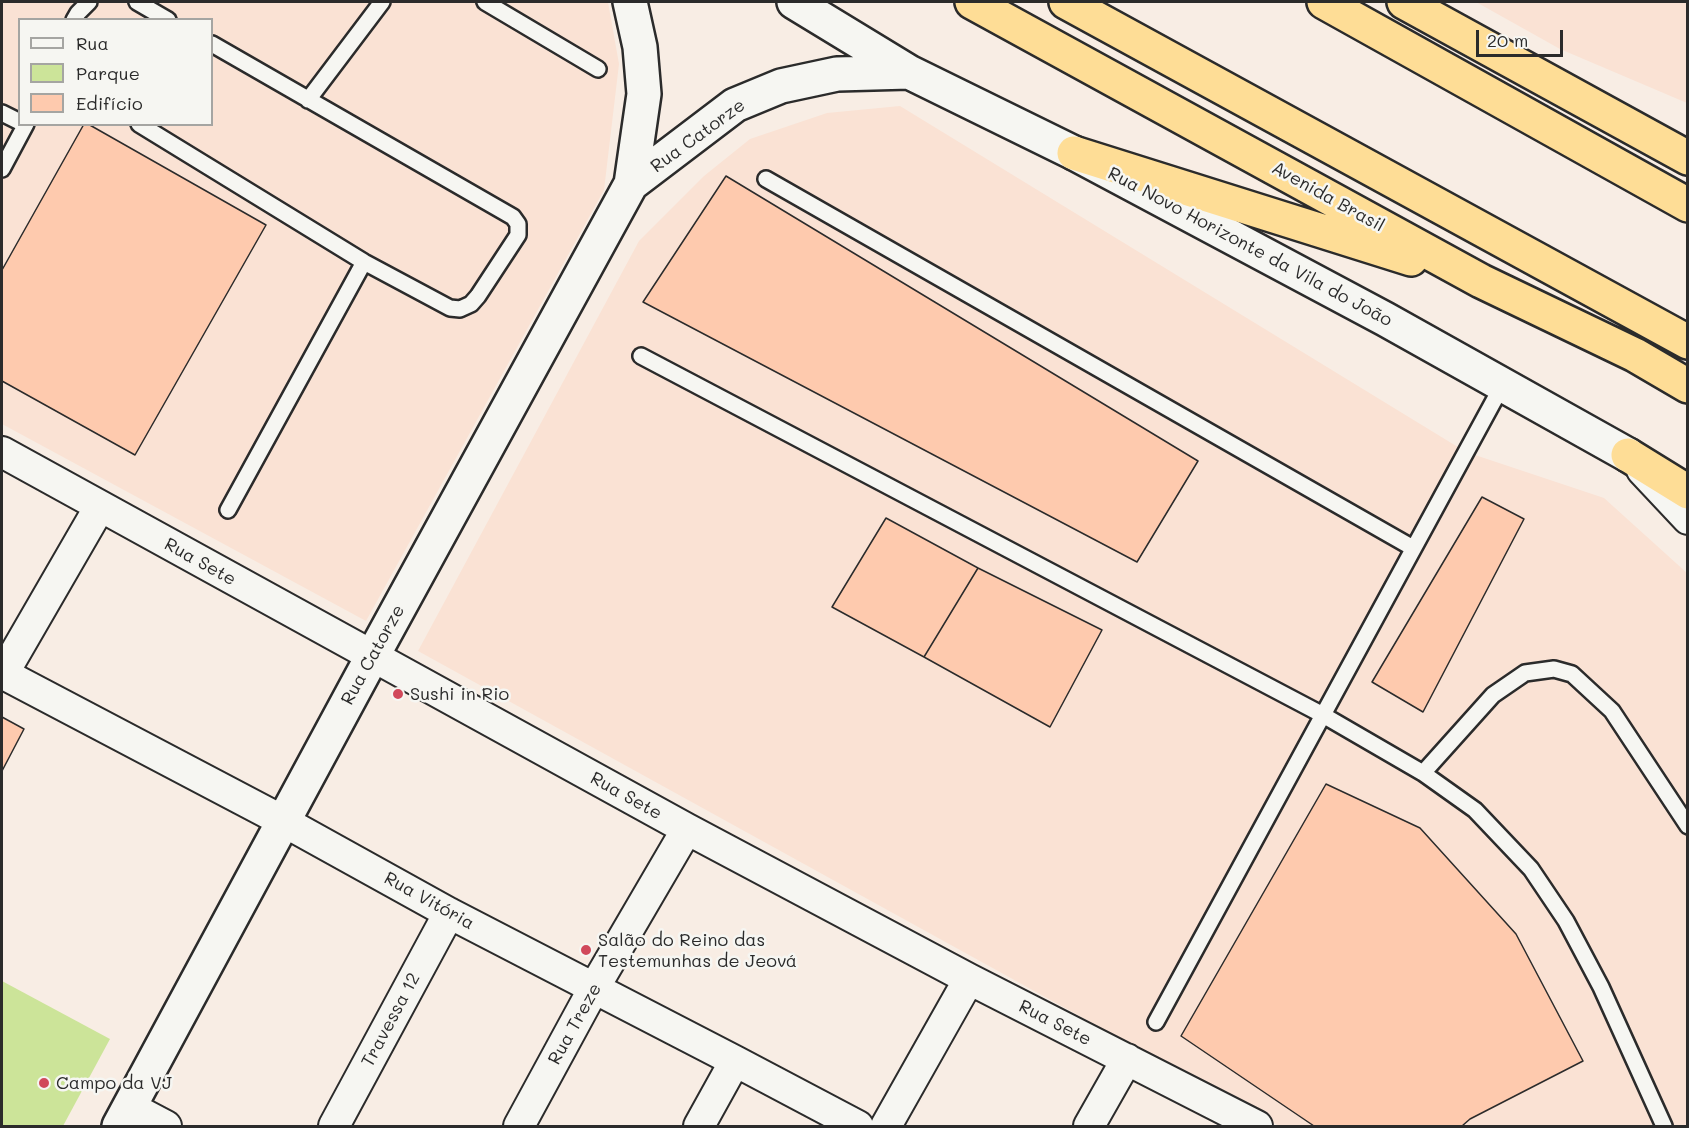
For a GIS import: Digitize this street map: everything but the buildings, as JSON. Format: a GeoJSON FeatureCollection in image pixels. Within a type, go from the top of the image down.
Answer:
{"type":"FeatureCollection","features":[{"type":"Feature","properties":{"kind":"highway","name":"Avenida Brasil"},"geometry":{"type":"LineString","coordinates":[[972,2],[1481,281],[1635,355],[1688,386]]}},
{"type":"Feature","properties":{"kind":"highway"},"geometry":{"type":"LineString","coordinates":[[1066,2],[1688,342]]}},
{"type":"Feature","properties":{"kind":"highway"},"geometry":{"type":"LineString","coordinates":[[1324,2],[1688,206]]}},
{"type":"Feature","properties":{"kind":"highway"},"geometry":{"type":"LineString","coordinates":[[1404,2],[1688,158]]}},
{"type":"Feature","properties":{"kind":"highway"},"geometry":{"type":"LineString","coordinates":[[1074,153],[1481,281]]}},
{"type":"Feature","properties":{"kind":"highway"},"geometry":{"type":"LineString","coordinates":[[1635,355],[1688,407]]}},
{"type":"Feature","properties":{"kind":"highway"},"geometry":{"type":"LineString","coordinates":[[1628,455],[1688,492]]}},
{"type":"Feature","properties":{"kind":"street","name":"Rua Catorze"},"geometry":{"type":"LineString","coordinates":[[125,1117],[283,821],[630,184],[644,94],[640,46],[630,2]]}},
{"type":"Feature","properties":{"kind":"street","name":"Rua Novo Horizonte da Vila do João"},"geometry":{"type":"LineString","coordinates":[[794,2],[909,72],[1074,153],[1503,384],[1628,455],[1688,519]]}},
{"type":"Feature","properties":{"kind":"street","name":"Rua Catorze"},"geometry":{"type":"LineString","coordinates":[[630,184],[735,105],[781,86],[837,74],[909,72]]}},
{"type":"Feature","properties":{"kind":"street","name":"Rua Sete"},"geometry":{"type":"LineString","coordinates":[[2,452],[99,508],[687,829],[969,979],[1257,1126]]}},
{"type":"Feature","properties":{"kind":"street"},"geometry":{"type":"LineString","coordinates":[[2,674],[99,508]]}},
{"type":"Feature","properties":{"kind":"street","name":"Rua Vitória"},"geometry":{"type":"LineString","coordinates":[[2,674],[283,821],[449,913],[858,1126]]}},
{"type":"Feature","properties":{"kind":"street","name":"Rua Treze"},"geometry":{"type":"LineString","coordinates":[[519,1126],[594,988],[687,829]]}},
{"type":"Feature","properties":{"kind":"street","name":"Travessa 12"},"geometry":{"type":"LineString","coordinates":[[334,1126],[449,913]]}},
{"type":"Feature","properties":{"kind":"street"},"geometry":{"type":"LineString","coordinates":[[886,1126],[969,979]]}},
{"type":"Feature","properties":{"kind":"street"},"geometry":{"type":"LineString","coordinates":[[1089,1126],[1127,1059]]}},
{"type":"Feature","properties":{"kind":"street"},"geometry":{"type":"LineString","coordinates":[[699,1126],[735,1061]]}},
{"type":"Feature","properties":{"kind":"street"},"geometry":{"type":"LineString","coordinates":[[125,1117],[166,1126]]}},
{"type":"Feature","properties":{"kind":"lane"},"geometry":{"type":"LineString","coordinates":[[77,11],[89,2]]}},
{"type":"Feature","properties":{"kind":"lane"},"geometry":{"type":"LineString","coordinates":[[136,2],[164,18]]}},
{"type":"Feature","properties":{"kind":"lane"},"geometry":{"type":"LineString","coordinates":[[308,100],[382,2]]}},
{"type":"Feature","properties":{"kind":"lane"},"geometry":{"type":"LineString","coordinates":[[485,2],[598,69]]}},
{"type":"Feature","properties":{"kind":"lane"},"geometry":{"type":"LineString","coordinates":[[142,126],[364,262],[450,308],[460,309],[471,304],[478,296],[518,235],[518,224],[513,217],[213,45]]}},
{"type":"Feature","properties":{"kind":"lane"},"geometry":{"type":"LineString","coordinates":[[2,113],[18,121]]}},
{"type":"Feature","properties":{"kind":"lane"},"geometry":{"type":"LineString","coordinates":[[2,169],[25,126]]}},
{"type":"Feature","properties":{"kind":"lane"},"geometry":{"type":"LineString","coordinates":[[766,179],[1413,548]]}},
{"type":"Feature","properties":{"kind":"lane"},"geometry":{"type":"LineString","coordinates":[[228,510],[364,262]]}},
{"type":"Feature","properties":{"kind":"lane"},"geometry":{"type":"LineString","coordinates":[[641,356],[1323,715],[1423,773],[1475,810],[1531,869],[1566,921],[1601,987],[1664,1126]]}},
{"type":"Feature","properties":{"kind":"lane"},"geometry":{"type":"LineString","coordinates":[[1156,1022],[1503,384]]}},
{"type":"Feature","properties":{"kind":"lane"},"geometry":{"type":"LineString","coordinates":[[1423,773],[1493,695],[1526,674],[1554,669],[1572,674],[1612,711],[1688,826]]}},
{"type":"Feature","properties":{"kind":"shaded area"},"geometry":{"type":"Polygon","coordinates":[[[2,2],[608,2],[619,64],[604,190],[366,621],[2,424],[2,2]]]}},
{"type":"Feature","properties":{"kind":"shaded area"},"geometry":{"type":"Polygon","coordinates":[[[1476,2],[1687,2],[1687,103],[1560,49],[1476,2]]]}},
{"type":"Feature","properties":{"kind":"shaded area"},"geometry":{"type":"Polygon","coordinates":[[[900,106],[1466,452],[1604,498],[1687,573],[1687,1126],[1279,1126],[418,651],[639,241],[704,176],[750,139],[827,113],[900,106]]]}},
{"type":"Feature","properties":{"kind":"green space","name":"Campo da VJ"},"geometry":{"type":"Polygon","coordinates":[[[2,981],[110,1039],[63,1126],[2,1126],[2,981]]]}},
{"type":"Feature","properties":{"kind":"place","name":"Sushi in Rio"},"geometry":{"type":"Point","coordinates":[398,694]}},
{"type":"Feature","properties":{"kind":"place","name":"Salão do Reino das Testemunhas de Jeová"},"geometry":{"type":"Point","coordinates":[586,950]}},
{"type":"Feature","properties":{"kind":"place","name":"Campo da VJ"},"geometry":{"type":"Point","coordinates":[44,1083]}}]}
